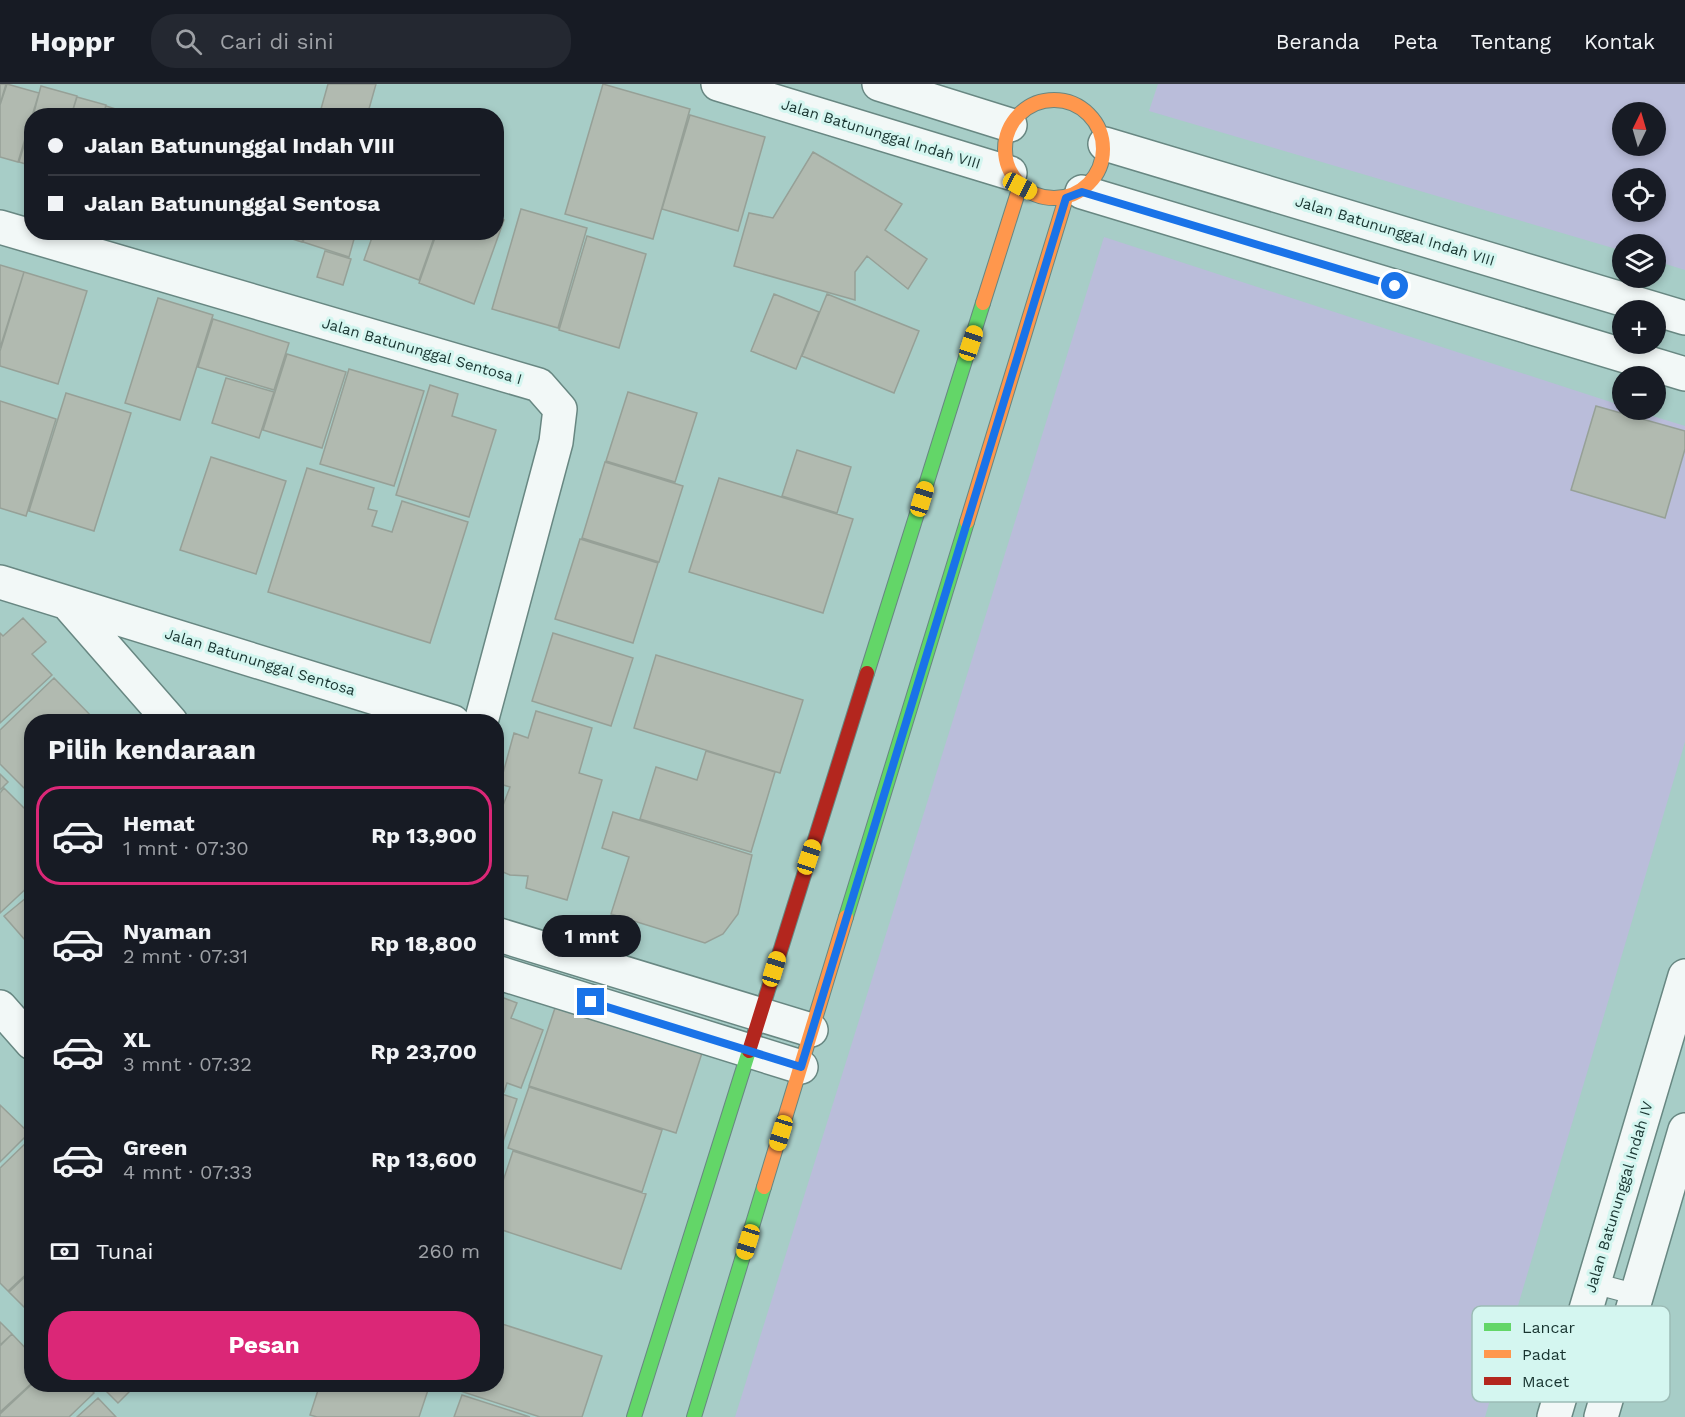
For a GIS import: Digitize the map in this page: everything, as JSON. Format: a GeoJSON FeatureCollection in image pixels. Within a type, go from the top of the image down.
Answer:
{"type":"FeatureCollection","features":[{"type":"Feature","properties":{"kind":"street","name":"Jalan Batununggal Indah VIII"},"geometry":{"type":"LineString","coordinates":[[718,84],[1015,180]]}},
{"type":"Feature","properties":{"kind":"street"},"geometry":{"type":"LineString","coordinates":[[879,84],[1010,125]]}},
{"type":"Feature","properties":{"kind":"street"},"geometry":{"type":"LineString","coordinates":[[1058,99],[1063,84]]}},
{"type":"Feature","properties":{"kind":"street"},"geometry":{"type":"LineString","coordinates":[[634,1417],[1015,180],[1004,149],[1010,125],[1030,105],[1058,99],[1089,107],[1105,144],[1100,170],[1074,195],[811,1030],[694,1417]]}},
{"type":"Feature","properties":{"kind":"street","name":"Jalan Batununggal Indah VIII"},"geometry":{"type":"LineString","coordinates":[[1105,144],[1685,318]]}},
{"type":"Feature","properties":{"kind":"street"},"geometry":{"type":"LineString","coordinates":[[1015,180],[1042,198],[1074,195],[1685,374]]}},
{"type":"Feature","properties":{"kind":"street","name":"Jalan Batununggal Sentosa I"},"geometry":{"type":"LineString","coordinates":[[0,227],[24,234]]}},
{"type":"Feature","properties":{"kind":"street","name":"Jalan Batununggal Sentosa I"},"geometry":{"type":"LineString","coordinates":[[44,240],[539,385],[560,409],[556,442],[483,714]]}},
{"type":"Feature","properties":{"kind":"street","name":"Jalan Batununggal Sentosa"},"geometry":{"type":"LineString","coordinates":[[0,582],[427,714]]}},
{"type":"Feature","properties":{"kind":"street"},"geometry":{"type":"LineString","coordinates":[[67,603],[164,714]]}},
{"type":"Feature","properties":{"kind":"street"},"geometry":{"type":"LineString","coordinates":[[504,936],[811,1030]]}},
{"type":"Feature","properties":{"kind":"street"},"geometry":{"type":"LineString","coordinates":[[504,974],[801,1067]]}},
{"type":"Feature","properties":{"kind":"street","name":"Jalan Batununggal Indah IV"},"geometry":{"type":"LineString","coordinates":[[1586,1306],[1685,976]]}},
{"type":"Feature","properties":{"kind":"street"},"geometry":{"type":"LineString","coordinates":[[0,1007],[24,1034]]}},
{"type":"Feature","properties":{"kind":"street"},"geometry":{"type":"LineString","coordinates":[[1635,1306],[1685,1130]]}},
{"type":"Feature","properties":{"kind":"street","name":"Jalan Batununggal Indah IV"},"geometry":{"type":"LineString","coordinates":[[1554,1417],[1558,1402]]}},
{"type":"Feature","properties":{"kind":"street"},"geometry":{"type":"LineString","coordinates":[[1601,1417],[1606,1402]]}},
{"type":"Feature","properties":{"kind":"lane"},"geometry":{"type":"LineString","coordinates":[[1593,1283],[1638,1295]]}},
{"type":"Feature","properties":{"kind":"shaded area"},"geometry":{"type":"Polygon","coordinates":[[[1158,84],[1685,84],[1685,270],[1666,264],[1666,234],[1612,234],[1612,248],[1149,111],[1158,84]]]}},
{"type":"Feature","properties":{"kind":"shaded area"},"geometry":{"type":"Polygon","coordinates":[[[1104,237],[1612,402],[1612,420],[1666,420],[1685,426],[1685,742],[1518,1306],[1472,1306],[1472,1402],[1489,1402],[1485,1417],[735,1417],[1104,237]]]}},
{"type":"Feature","properties":{"kind":"building"},"geometry":{"type":"Polygon","coordinates":[[[0,84],[6,84],[0,104],[0,84]]]}},
{"type":"Feature","properties":{"kind":"building"},"geometry":{"type":"Polygon","coordinates":[[[7,84],[39,93],[34,108],[24,108],[24,142],[18,162],[0,157],[0,105],[7,84]]]}},
{"type":"Feature","properties":{"kind":"building"},"geometry":{"type":"Polygon","coordinates":[[[328,84],[376,84],[369,108],[321,108],[328,84]]]}},
{"type":"Feature","properties":{"kind":"building"},"geometry":{"type":"Polygon","coordinates":[[[603,84],[690,109],[653,239],[565,214],[603,84]]]}},
{"type":"Feature","properties":{"kind":"building"},"geometry":{"type":"Polygon","coordinates":[[[41,86],[77,96],[73,108],[35,108],[41,86]]]}},
{"type":"Feature","properties":{"kind":"building"},"geometry":{"type":"Polygon","coordinates":[[[77,97],[106,105],[105,108],[74,108],[77,97]]]}},
{"type":"Feature","properties":{"kind":"building"},"geometry":{"type":"Polygon","coordinates":[[[690,115],[765,137],[738,231],[662,209],[690,115]]]}},
{"type":"Feature","properties":{"kind":"building"},"geometry":{"type":"Polygon","coordinates":[[[24,145],[24,164],[19,162],[24,145]]]}},
{"type":"Feature","properties":{"kind":"building"},"geometry":{"type":"Polygon","coordinates":[[[813,152],[902,204],[885,230],[927,259],[908,289],[867,256],[855,272],[855,300],[734,266],[749,213],[773,218],[813,152]]]}},
{"type":"Feature","properties":{"kind":"building"},"geometry":{"type":"Polygon","coordinates":[[[521,209],[587,228],[558,328],[492,309],[521,209]]]}},
{"type":"Feature","properties":{"kind":"building"},"geometry":{"type":"Polygon","coordinates":[[[587,236],[646,254],[619,348],[559,330],[587,236]]]}},
{"type":"Feature","properties":{"kind":"building"},"geometry":{"type":"Polygon","coordinates":[[[304,240],[354,240],[349,257],[303,242],[304,240]]]}},
{"type":"Feature","properties":{"kind":"building"},"geometry":{"type":"Polygon","coordinates":[[[371,240],[433,240],[419,280],[364,260],[371,240]]]}},
{"type":"Feature","properties":{"kind":"building"},"geometry":{"type":"Polygon","coordinates":[[[434,240],[497,240],[474,304],[419,283],[434,240]]]}},
{"type":"Feature","properties":{"kind":"building"},"geometry":{"type":"Polygon","coordinates":[[[325,251],[351,259],[343,285],[317,277],[325,251]]]}},
{"type":"Feature","properties":{"kind":"building"},"geometry":{"type":"Polygon","coordinates":[[[0,265],[24,272],[0,348],[0,265]]]}},
{"type":"Feature","properties":{"kind":"building"},"geometry":{"type":"Polygon","coordinates":[[[24,272],[87,291],[58,384],[0,366],[0,351],[24,272]]]}},
{"type":"Feature","properties":{"kind":"building"},"geometry":{"type":"Polygon","coordinates":[[[774,294],[819,312],[796,369],[751,351],[774,294]]]}},
{"type":"Feature","properties":{"kind":"building"},"geometry":{"type":"Polygon","coordinates":[[[827,294],[919,331],[894,393],[802,356],[827,294]]]}},
{"type":"Feature","properties":{"kind":"building"},"geometry":{"type":"Polygon","coordinates":[[[158,298],[213,315],[180,420],[125,403],[158,298]]]}},
{"type":"Feature","properties":{"kind":"building"},"geometry":{"type":"Polygon","coordinates":[[[213,319],[289,343],[274,390],[198,367],[213,319]]]}},
{"type":"Feature","properties":{"kind":"building"},"geometry":{"type":"Polygon","coordinates":[[[287,354],[346,372],[322,448],[263,430],[287,354]]]}},
{"type":"Feature","properties":{"kind":"building"},"geometry":{"type":"Polygon","coordinates":[[[349,369],[424,391],[394,486],[320,464],[349,369]]]}},
{"type":"Feature","properties":{"kind":"building"},"geometry":{"type":"Polygon","coordinates":[[[226,378],[274,392],[259,438],[212,423],[226,378]]]}},
{"type":"Feature","properties":{"kind":"building"},"geometry":{"type":"Polygon","coordinates":[[[430,385],[458,394],[452,416],[496,430],[469,517],[396,495],[430,385]]]}},
{"type":"Feature","properties":{"kind":"building"},"geometry":{"type":"Polygon","coordinates":[[[628,392],[697,413],[675,482],[606,461],[628,392]]]}},
{"type":"Feature","properties":{"kind":"building"},"geometry":{"type":"Polygon","coordinates":[[[66,393],[131,413],[94,531],[29,511],[66,393]]]}},
{"type":"Feature","properties":{"kind":"building"},"geometry":{"type":"Polygon","coordinates":[[[0,401],[56,419],[26,516],[0,508],[0,401]]]}},
{"type":"Feature","properties":{"kind":"building"},"geometry":{"type":"Polygon","coordinates":[[[1596,406],[1612,410],[1612,420],[1646,420],[1685,431],[1685,449],[1665,518],[1571,490],[1596,406]]]}},
{"type":"Feature","properties":{"kind":"building"},"geometry":{"type":"Polygon","coordinates":[[[797,450],[851,467],[837,513],[782,496],[797,450]]]}},
{"type":"Feature","properties":{"kind":"building"},"geometry":{"type":"Polygon","coordinates":[[[211,457],[286,481],[256,574],[180,550],[211,457]]]}},
{"type":"Feature","properties":{"kind":"building"},"geometry":{"type":"Polygon","coordinates":[[[605,462],[683,486],[659,562],[582,538],[605,462]]]}},
{"type":"Feature","properties":{"kind":"building"},"geometry":{"type":"Polygon","coordinates":[[[307,468],[374,488],[368,509],[377,511],[372,526],[392,532],[402,501],[468,522],[430,643],[268,592],[307,468]]]}},
{"type":"Feature","properties":{"kind":"building"},"geometry":{"type":"Polygon","coordinates":[[[719,478],[853,519],[823,613],[689,572],[719,478]]]}},
{"type":"Feature","properties":{"kind":"building"},"geometry":{"type":"Polygon","coordinates":[[[580,539],[658,563],[633,643],[555,619],[580,539]]]}},
{"type":"Feature","properties":{"kind":"building"},"geometry":{"type":"Polygon","coordinates":[[[23,618],[46,642],[32,654],[52,675],[0,723],[0,633],[3,636],[23,618]]]}},
{"type":"Feature","properties":{"kind":"building"},"geometry":{"type":"Polygon","coordinates":[[[553,633],[633,658],[611,726],[532,701],[553,633]]]}},
{"type":"Feature","properties":{"kind":"building"},"geometry":{"type":"Polygon","coordinates":[[[656,655],[803,700],[780,773],[634,728],[656,655]]]}},
{"type":"Feature","properties":{"kind":"building"},"geometry":{"type":"Polygon","coordinates":[[[54,678],[89,714],[24,714],[24,788],[0,764],[0,730],[54,678]]]}},
{"type":"Feature","properties":{"kind":"building"},"geometry":{"type":"Polygon","coordinates":[[[536,711],[592,728],[579,773],[602,780],[567,900],[526,888],[528,876],[504,872],[504,803],[510,787],[504,785],[504,769],[514,733],[528,738],[536,711]]]}},
{"type":"Feature","properties":{"kind":"building"},"geometry":{"type":"Polygon","coordinates":[[[706,751],[775,772],[751,852],[640,819],[656,767],[697,780],[706,751]]]}},
{"type":"Feature","properties":{"kind":"building"},"geometry":{"type":"Polygon","coordinates":[[[0,774],[8,782],[0,790],[0,774]]]}},
{"type":"Feature","properties":{"kind":"building"},"geometry":{"type":"Polygon","coordinates":[[[4,788],[24,808],[24,890],[0,913],[0,793],[4,788]]]}},
{"type":"Feature","properties":{"kind":"building"},"geometry":{"type":"Polygon","coordinates":[[[613,812],[752,855],[738,914],[723,934],[705,943],[611,914],[629,857],[602,848],[613,812]]]}},
{"type":"Feature","properties":{"kind":"building"},"geometry":{"type":"Polygon","coordinates":[[[24,900],[24,939],[4,916],[24,900]]]}},
{"type":"Feature","properties":{"kind":"building"},"geometry":{"type":"Polygon","coordinates":[[[504,998],[517,1003],[511,1018],[543,1030],[521,1088],[507,1083],[504,1092],[504,998]]]}},
{"type":"Feature","properties":{"kind":"building"},"geometry":{"type":"Polygon","coordinates":[[[556,1005],[702,1053],[676,1133],[529,1086],[556,1005]]]}},
{"type":"Feature","properties":{"kind":"building"},"geometry":{"type":"Polygon","coordinates":[[[529,1087],[662,1130],[642,1192],[508,1148],[529,1087]]]}},
{"type":"Feature","properties":{"kind":"building"},"geometry":{"type":"Polygon","coordinates":[[[504,1095],[517,1099],[504,1139],[504,1095]]]}},
{"type":"Feature","properties":{"kind":"building"},"geometry":{"type":"Polygon","coordinates":[[[0,1105],[24,1128],[24,1138],[0,1162],[0,1105]]]}},
{"type":"Feature","properties":{"kind":"building"},"geometry":{"type":"Polygon","coordinates":[[[24,1145],[24,1276],[8,1291],[0,1283],[0,1168],[24,1145]]]}},
{"type":"Feature","properties":{"kind":"building"},"geometry":{"type":"Polygon","coordinates":[[[513,1151],[646,1194],[621,1269],[504,1231],[504,1178],[513,1151]]]}},
{"type":"Feature","properties":{"kind":"building"},"geometry":{"type":"Polygon","coordinates":[[[24,1278],[24,1307],[9,1292],[24,1278]]]}},
{"type":"Feature","properties":{"kind":"building"},"geometry":{"type":"Polygon","coordinates":[[[0,1322],[12,1334],[0,1345],[0,1322]]]}},
{"type":"Feature","properties":{"kind":"building"},"geometry":{"type":"Polygon","coordinates":[[[504,1325],[602,1356],[582,1417],[540,1417],[463,1392],[504,1392],[504,1325]]]}},
{"type":"Feature","properties":{"kind":"building"},"geometry":{"type":"Polygon","coordinates":[[[12,1334],[24,1347],[24,1390],[0,1412],[0,1346],[12,1334]]]}},
{"type":"Feature","properties":{"kind":"building"},"geometry":{"type":"Polygon","coordinates":[[[24,1392],[94,1393],[69,1417],[0,1417],[0,1414],[24,1392]]]}},
{"type":"Feature","properties":{"kind":"building"},"geometry":{"type":"Polygon","coordinates":[[[107,1392],[129,1392],[118,1403],[107,1392]]]}},
{"type":"Feature","properties":{"kind":"building"},"geometry":{"type":"Polygon","coordinates":[[[317,1392],[427,1392],[419,1417],[317,1417],[310,1415],[317,1392]]]}},
{"type":"Feature","properties":{"kind":"building"},"geometry":{"type":"Polygon","coordinates":[[[462,1395],[530,1417],[454,1417],[462,1395]]]}},
{"type":"Feature","properties":{"kind":"building"},"geometry":{"type":"Polygon","coordinates":[[[98,1398],[116,1417],[77,1417],[98,1398]]]}},
{"type":"Feature","properties":{"kind":"traffic: fast"},"geometry":{"type":"LineString","coordinates":[[867,673],[983,303]]}},
{"type":"Feature","properties":{"kind":"traffic: fast"},"geometry":{"type":"LineString","coordinates":[[846,917],[967,522]]}},
{"type":"Feature","properties":{"kind":"traffic: fast"},"geometry":{"type":"LineString","coordinates":[[634,1417],[749,1051]]}},
{"type":"Feature","properties":{"kind":"traffic: fast"},"geometry":{"type":"LineString","coordinates":[[694,1417],[764,1187]]}},
{"type":"Feature","properties":{"kind":"traffic: slow"},"geometry":{"type":"LineString","coordinates":[[1054,100],[1073,104],[1089,114],[1099,130],[1103,149],[1099,168],[1089,184],[1073,194],[1054,198],[1035,194],[1019,184],[1009,168],[1005,149],[1009,130],[1019,114],[1035,104],[1054,100]]}},
{"type":"Feature","properties":{"kind":"traffic: slow"},"geometry":{"type":"LineString","coordinates":[[983,303],[1020,186]]}},
{"type":"Feature","properties":{"kind":"traffic: slow"},"geometry":{"type":"LineString","coordinates":[[967,522],[1066,198]]}},
{"type":"Feature","properties":{"kind":"traffic: slow"},"geometry":{"type":"LineString","coordinates":[[764,1187],[846,917]]}},
{"type":"Feature","properties":{"kind":"traffic: jam"},"geometry":{"type":"LineString","coordinates":[[749,1051],[867,673]]}},
{"type":"Feature","properties":{"kind":"route"},"geometry":{"type":"LineString","coordinates":[[591,1002],[801,1067],[1066,198],[1082,192],[1395,286]]}}]}
